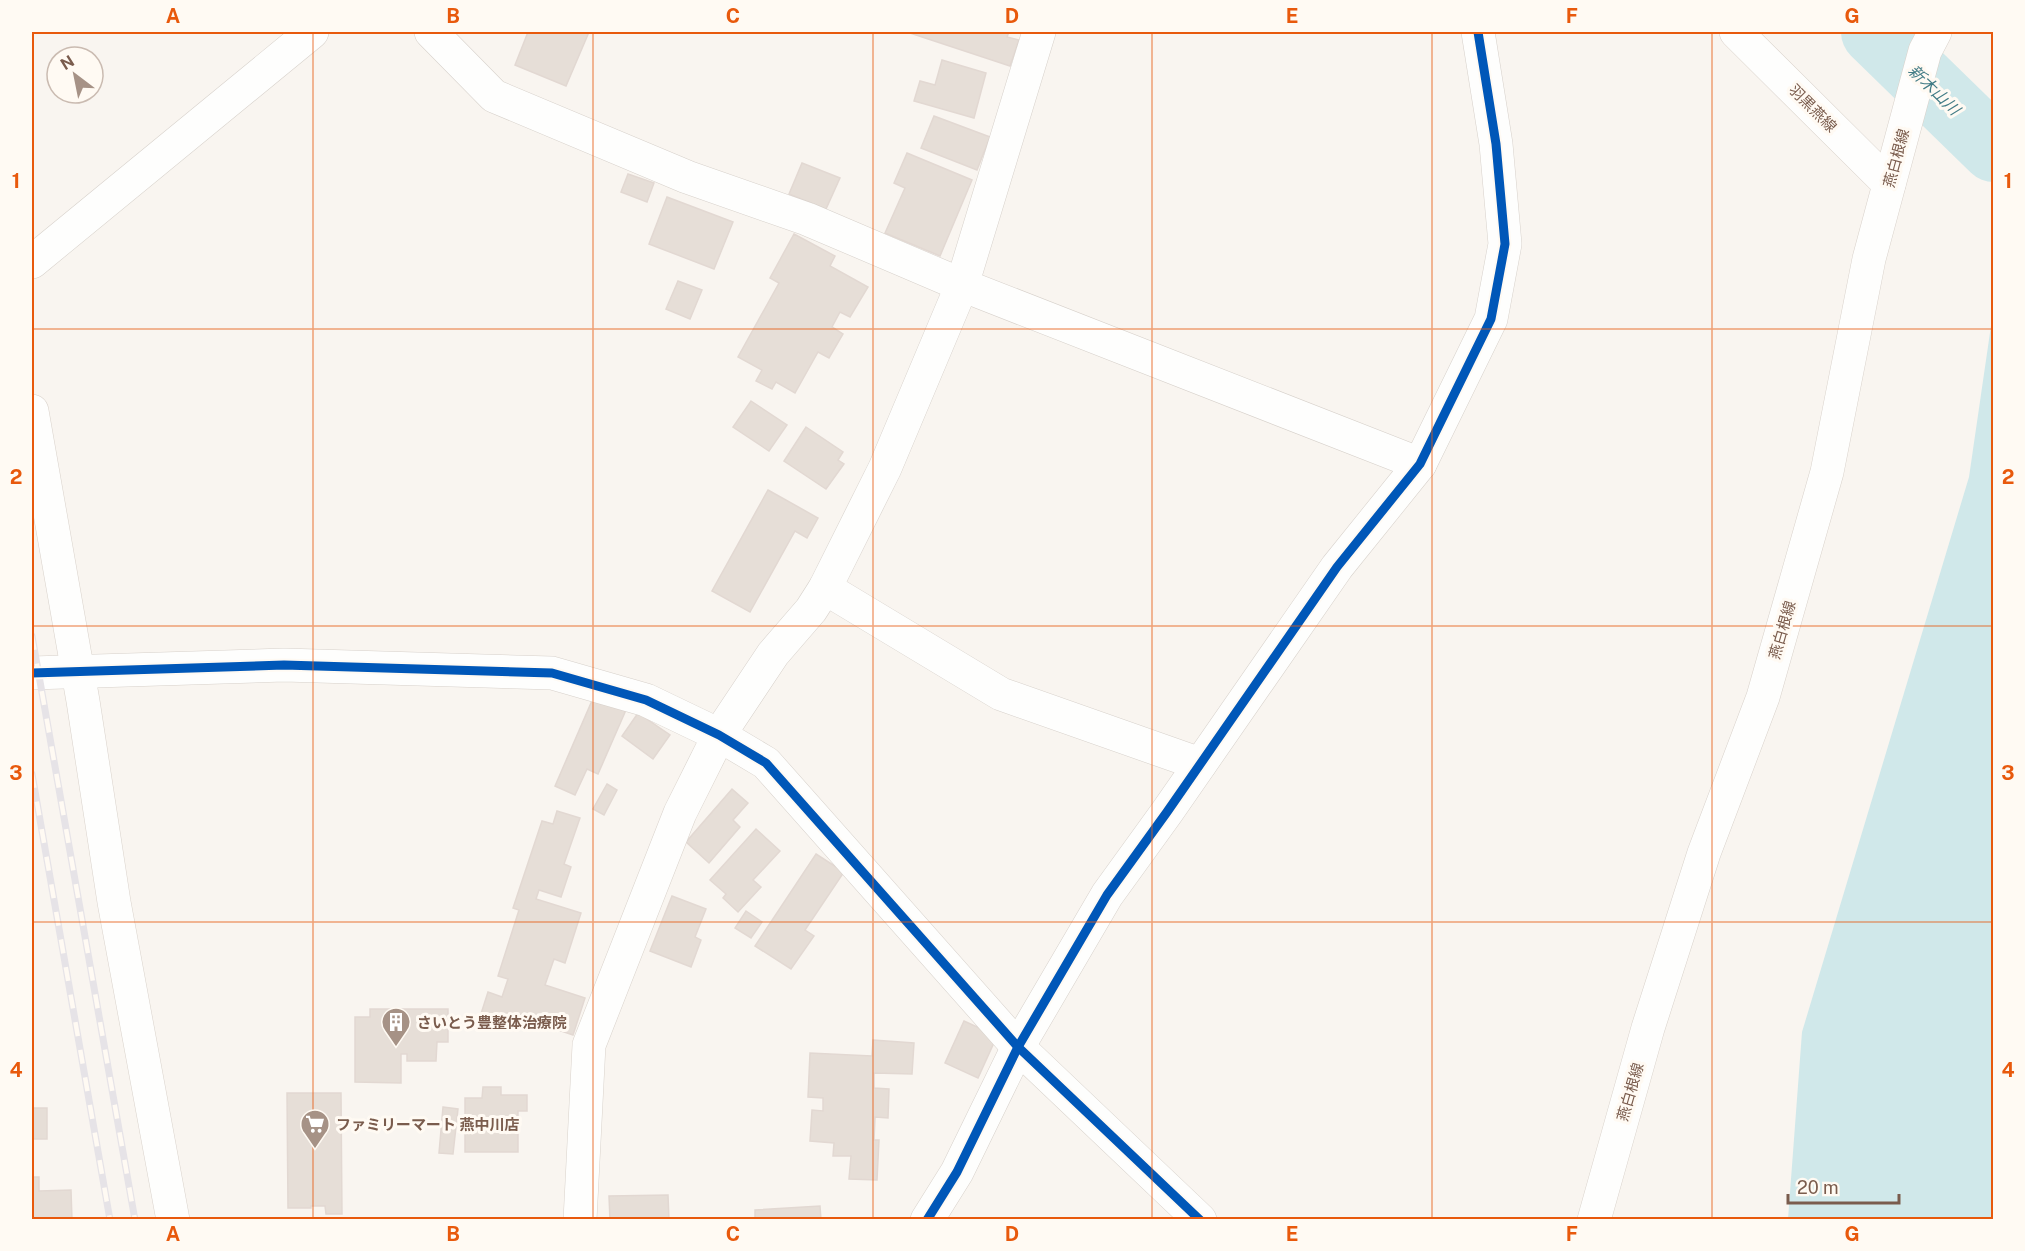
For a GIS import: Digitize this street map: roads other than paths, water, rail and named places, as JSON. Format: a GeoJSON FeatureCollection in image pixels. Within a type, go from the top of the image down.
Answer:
{"type":"FeatureCollection","features":[{"type":"Feature","properties":{"kind":"street"},"geometry":{"type":"LineString","coordinates":[[32,262],[312,32]]}},
{"type":"Feature","properties":{"kind":"street"},"geometry":{"type":"LineString","coordinates":[[431,32],[494,96],[687,177],[807,219],[962,285],[1420,464]]}},
{"type":"Feature","properties":{"kind":"street"},"geometry":{"type":"LineString","coordinates":[[580,1220],[589,1045],[680,813],[719,735],[773,654],[811,610],[825,588],[885,468],[962,285],[1039,32]]}},
{"type":"Feature","properties":{"kind":"street"},"geometry":{"type":"LineString","coordinates":[[927,1220],[957,1172],[1018,1047],[1107,894],[1336,567],[1420,464],[1491,319],[1505,244],[1496,144],[1478,32]]}},
{"type":"Feature","properties":{"kind":"street","name":"羽黒燕線"},"geometry":{"type":"LineString","coordinates":[[1736,32],[1889,184]]}},
{"type":"Feature","properties":{"kind":"street","name":"燕白根線"},"geometry":{"type":"LineString","coordinates":[[1594,1220],[1648,1028],[1704,853],[1763,697],[1827,472],[1869,259],[1925,51],[1935,32]]}},
{"type":"Feature","properties":{"kind":"street"},"geometry":{"type":"LineString","coordinates":[[32,411],[114,902],[173,1220]]}},
{"type":"Feature","properties":{"kind":"street"},"geometry":{"type":"LineString","coordinates":[[825,588],[1001,694],[1200,764]]}},
{"type":"Feature","properties":{"kind":"street"},"geometry":{"type":"LineString","coordinates":[[32,673],[284,665],[552,673],[646,700],[719,735],[766,764],[1018,1047],[1200,1220]]}},
{"type":"Feature","properties":{"kind":"water"},"geometry":{"type":"Polygon","coordinates":[[[1993,312],[1993,1219],[1788,1219],[1802,1032],[1969,477],[1993,312]]]}},
{"type":"Feature","properties":{"kind":"waterway","name":"新木山川"},"geometry":{"type":"LineString","coordinates":[[1874,32],[1994,149]]}},
{"type":"Feature","properties":{"kind":"railway"},"geometry":{"type":"LineString","coordinates":[[32,636],[135,1220]]}},
{"type":"Feature","properties":{"kind":"railway"},"geometry":{"type":"LineString","coordinates":[[32,774],[110,1220]]}},
{"type":"Feature","properties":{"kind":"place","name":"さいとう豊整体治療院"},"geometry":{"type":"Point","coordinates":[396,1048]}},
{"type":"Feature","properties":{"kind":"place","name":"ファミリーマート 燕中川店"},"geometry":{"type":"Point","coordinates":[315,1150]}}]}
